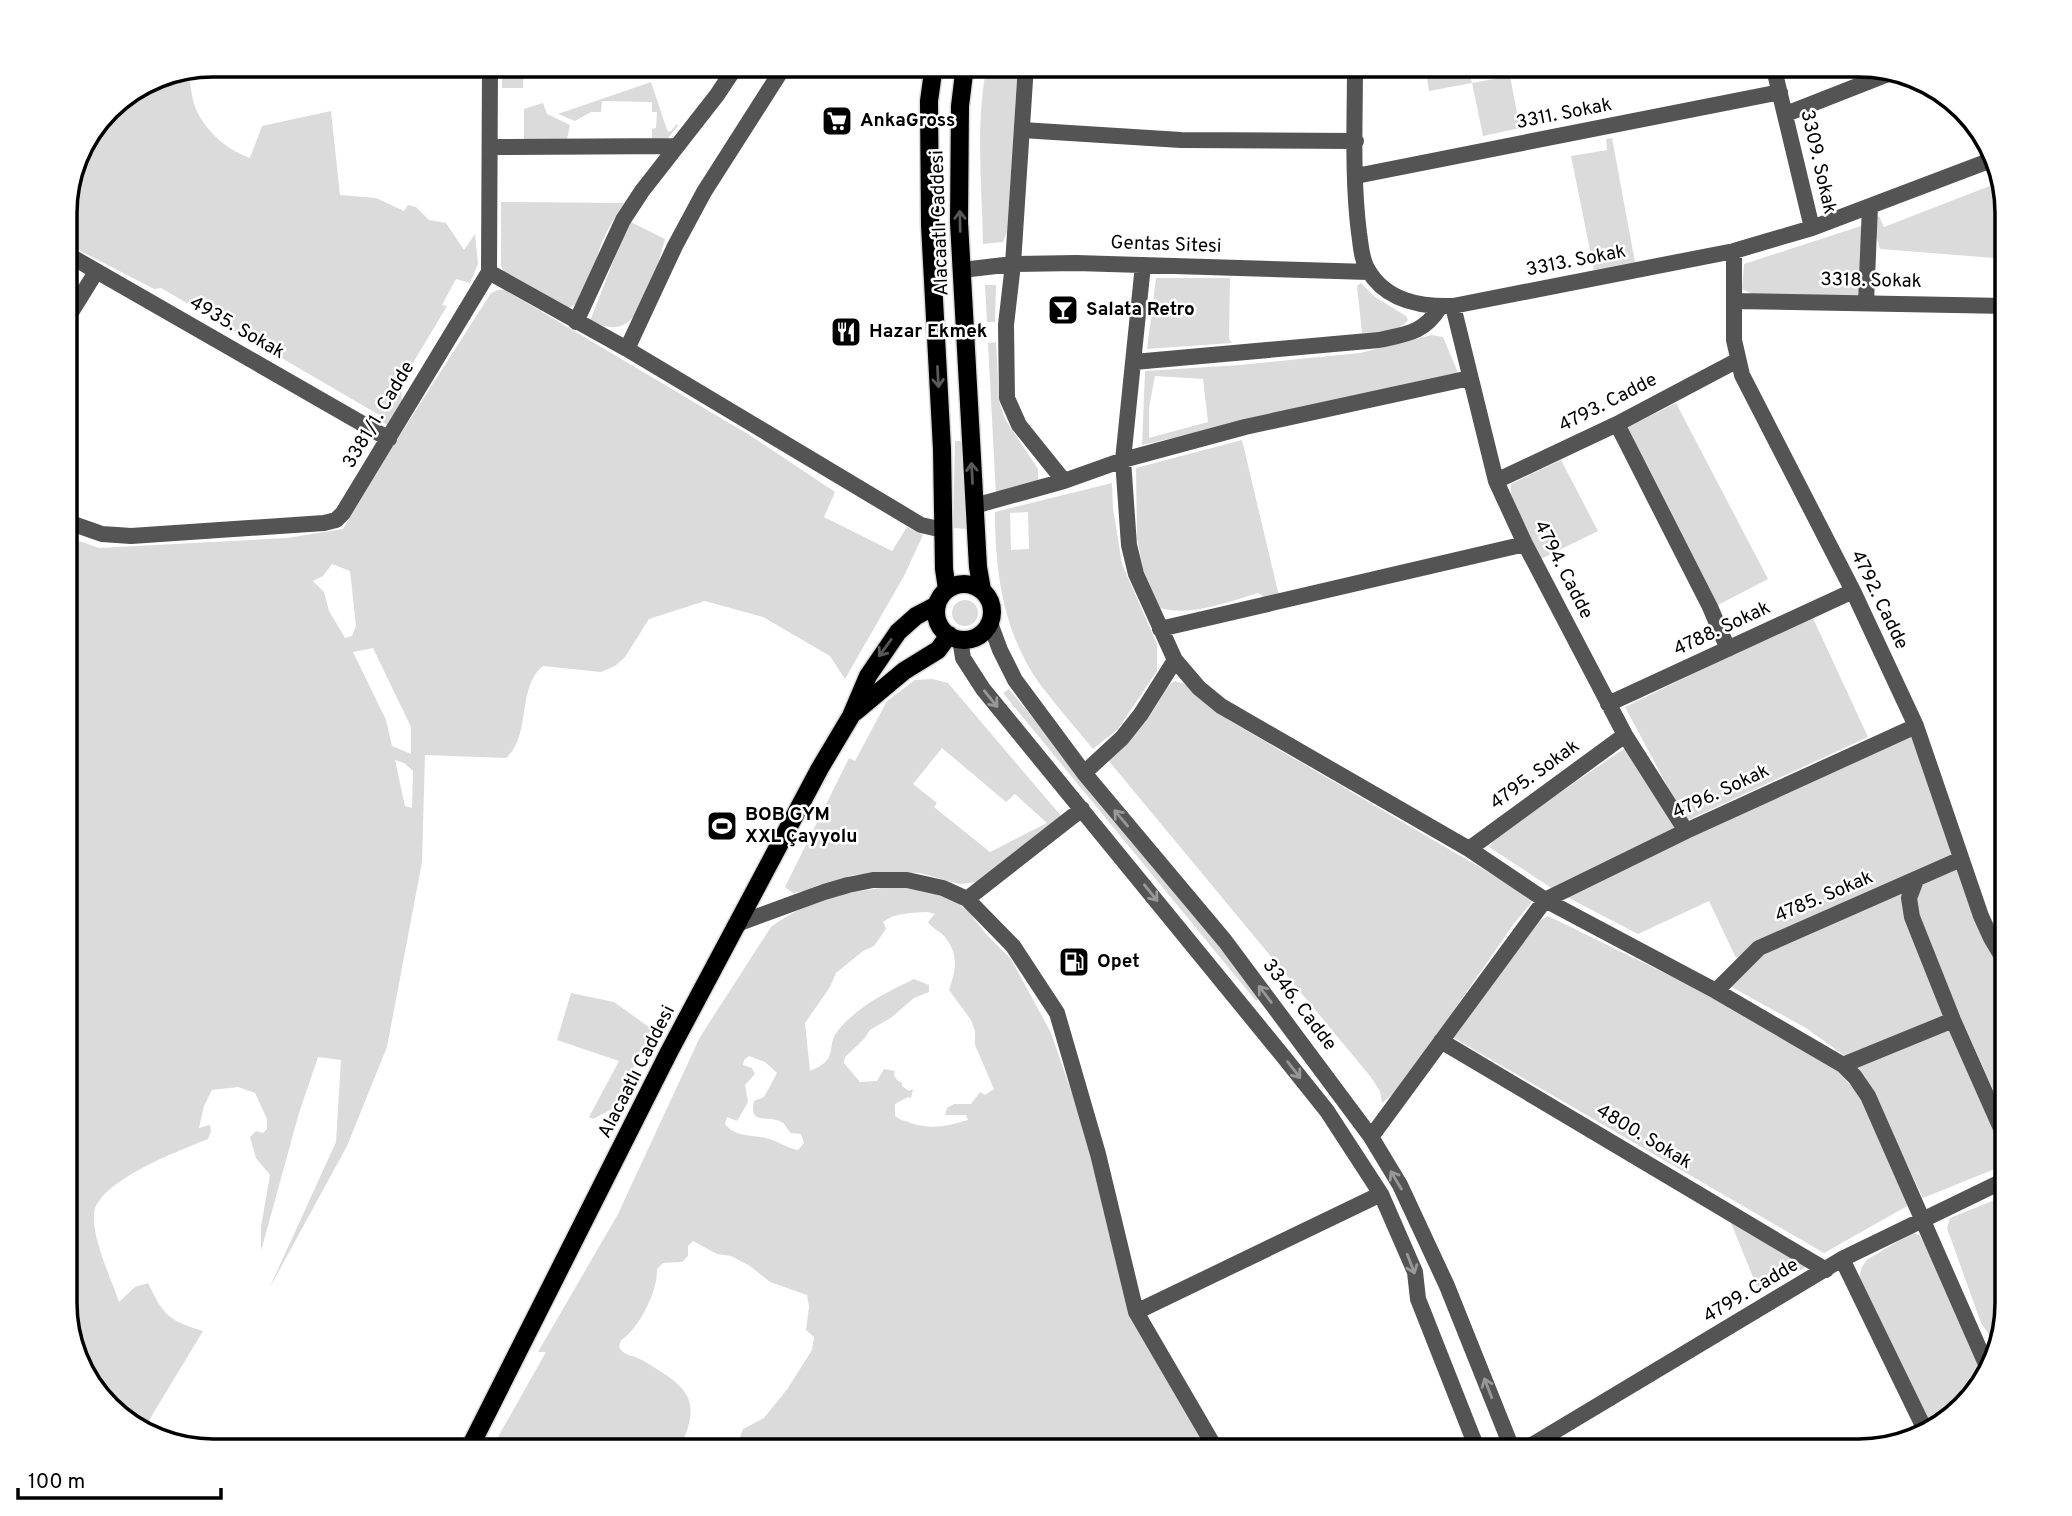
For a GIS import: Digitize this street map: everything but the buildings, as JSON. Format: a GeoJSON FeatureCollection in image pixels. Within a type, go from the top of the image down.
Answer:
{"type":"FeatureCollection","features":[{"type":"Feature","properties":{"kind":"main road","name":"Alacaatlı Caddesi"},"geometry":{"type":"LineString","coordinates":[[932,77],[929,101],[930,225],[947,589]]}},
{"type":"Feature","properties":{"kind":"main road","name":"Alacaatlı Caddesi"},"geometry":{"type":"LineString","coordinates":[[964,77],[959,142],[962,270],[974,506],[982,590]]}},
{"type":"Feature","properties":{"kind":"main road"},"geometry":{"type":"LineString","coordinates":[[964,583],[982,590],[991,603],[990,623],[976,637],[955,637],[937,619],[937,605],[947,589],[964,583]]}},
{"type":"Feature","properties":{"kind":"main road","name":"Alacaatlı Caddesi"},"geometry":{"type":"LineString","coordinates":[[474,1439],[669,1052],[820,768],[851,716],[868,676],[898,632],[916,616],[937,605]]}},
{"type":"Feature","properties":{"kind":"main road","name":"Alacaatlı Caddesi"},"geometry":{"type":"LineString","coordinates":[[851,716],[884,686],[955,637]]}},
{"type":"Feature","properties":{"kind":"street"},"geometry":{"type":"LineString","coordinates":[[490,77],[489,272],[627,349],[921,525],[943,530]]}},
{"type":"Feature","properties":{"kind":"street"},"geometry":{"type":"LineString","coordinates":[[576,322],[622,220],[729,77]]}},
{"type":"Feature","properties":{"kind":"street"},"geometry":{"type":"LineString","coordinates":[[627,349],[704,192],[777,77]]}},
{"type":"Feature","properties":{"kind":"street"},"geometry":{"type":"LineString","coordinates":[[1025,77],[1013,264],[1006,325],[1007,398],[1019,425],[1064,481]]}},
{"type":"Feature","properties":{"kind":"street"},"geometry":{"type":"LineString","coordinates":[[1355,77],[1356,209],[1363,260],[1369,272]]}},
{"type":"Feature","properties":{"kind":"street","name":"3309. Sokak"},"geometry":{"type":"LineString","coordinates":[[1776,77],[1812,228]]}},
{"type":"Feature","properties":{"kind":"street"},"geometry":{"type":"LineString","coordinates":[[1786,114],[1879,78]]}},
{"type":"Feature","properties":{"kind":"street","name":"3311. Sokak"},"geometry":{"type":"LineString","coordinates":[[1356,176],[1780,92]]}},
{"type":"Feature","properties":{"kind":"street"},"geometry":{"type":"LineString","coordinates":[[1022,130],[1181,139],[1356,141]]}},
{"type":"Feature","properties":{"kind":"street"},"geometry":{"type":"LineString","coordinates":[[490,148],[677,146]]}},
{"type":"Feature","properties":{"kind":"street","name":"3313. Sokak"},"geometry":{"type":"LineString","coordinates":[[1369,272],[1390,293],[1413,304],[1446,307],[1734,251],[1812,228],[1985,162]]}},
{"type":"Feature","properties":{"kind":"street"},"geometry":{"type":"LineString","coordinates":[[1866,302],[1870,206]]}},
{"type":"Feature","properties":{"kind":"street","name":"4792. Cadde"},"geometry":{"type":"LineString","coordinates":[[1734,251],[1734,340],[1747,387],[1853,591],[1916,726],[1961,859],[1995,945]]}},
{"type":"Feature","properties":{"kind":"street","name":"4935. Sokak"},"geometry":{"type":"LineString","coordinates":[[77,260],[389,439]]}},
{"type":"Feature","properties":{"kind":"street","name":"Gentas Sitesi"},"geometry":{"type":"LineString","coordinates":[[962,270],[1013,264],[1369,272]]}},
{"type":"Feature","properties":{"kind":"street"},"geometry":{"type":"LineString","coordinates":[[1143,265],[1123,460],[1129,545],[1136,574],[1175,660],[1199,688],[1221,706],[1469,849],[1545,900],[1716,990],[1843,1065],[1856,1077],[1868,1096],[1983,1358]]}},
{"type":"Feature","properties":{"kind":"street"},"geometry":{"type":"LineString","coordinates":[[77,303],[96,272]]}},
{"type":"Feature","properties":{"kind":"street","name":"3381/1. Cadde"},"geometry":{"type":"LineString","coordinates":[[77,526],[92,532],[121,537],[336,520],[349,506],[489,272]]}},
{"type":"Feature","properties":{"kind":"street","name":"3318. Sokak"},"geometry":{"type":"LineString","coordinates":[[1734,300],[1995,306]]}},
{"type":"Feature","properties":{"kind":"street"},"geometry":{"type":"LineString","coordinates":[[1134,362],[1380,340],[1412,333],[1426,325],[1446,307]]}},
{"type":"Feature","properties":{"kind":"street","name":"4794. Cadde"},"geometry":{"type":"LineString","coordinates":[[1446,307],[1470,378],[1496,481],[1525,544],[1608,704],[1686,831]]}},
{"type":"Feature","properties":{"kind":"street","name":"4793. Cadde"},"geometry":{"type":"LineString","coordinates":[[1496,481],[1617,424],[1738,360]]}},
{"type":"Feature","properties":{"kind":"street"},"geometry":{"type":"LineString","coordinates":[[974,506],[1064,481],[1123,460],[1245,427],[1470,378]]}},
{"type":"Feature","properties":{"kind":"street"},"geometry":{"type":"LineString","coordinates":[[1617,424],[1710,607],[1728,649]]}},
{"type":"Feature","properties":{"kind":"street"},"geometry":{"type":"LineString","coordinates":[[1160,629],[1525,544]]}},
{"type":"Feature","properties":{"kind":"street","name":"4788. Sokak"},"geometry":{"type":"LineString","coordinates":[[1608,704],[1853,591]]}},
{"type":"Feature","properties":{"kind":"street","name":"3346. Cadde"},"geometry":{"type":"LineString","coordinates":[[990,623],[1015,680],[1084,773],[1225,942],[1371,1137],[1400,1185],[1439,1269],[1508,1439]]}},
{"type":"Feature","properties":{"kind":"street"},"geometry":{"type":"LineString","coordinates":[[955,637],[963,658],[978,682],[1320,1102],[1381,1194],[1415,1272],[1418,1299],[1473,1439]]}},
{"type":"Feature","properties":{"kind":"street"},"geometry":{"type":"LineString","coordinates":[[1084,773],[1122,738],[1141,714],[1175,660]]}},
{"type":"Feature","properties":{"kind":"street","name":"4796. Sokak"},"geometry":{"type":"LineString","coordinates":[[1545,900],[1686,831],[1916,726]]}},
{"type":"Feature","properties":{"kind":"street","name":"4795. Sokak"},"geometry":{"type":"LineString","coordinates":[[1469,849],[1625,735]]}},
{"type":"Feature","properties":{"kind":"street"},"geometry":{"type":"LineString","coordinates":[[967,899],[1082,809]]}},
{"type":"Feature","properties":{"kind":"street","name":"4785. Sokak"},"geometry":{"type":"LineString","coordinates":[[1716,990],[1759,948],[1961,859]]}},
{"type":"Feature","properties":{"kind":"street"},"geometry":{"type":"LineString","coordinates":[[737,924],[824,892],[873,880],[907,880],[943,888],[967,899],[1013,946],[1057,1013],[1098,1154],[1136,1312],[1210,1439]]}},
{"type":"Feature","properties":{"kind":"street"},"geometry":{"type":"LineString","coordinates":[[1916,880],[1909,898],[1909,907],[1953,1020],[1995,1115]]}},
{"type":"Feature","properties":{"kind":"street"},"geometry":{"type":"LineString","coordinates":[[1371,1137],[1545,900]]}},
{"type":"Feature","properties":{"kind":"street"},"geometry":{"type":"LineString","coordinates":[[1843,1065],[1953,1020]]}},
{"type":"Feature","properties":{"kind":"street","name":"4800. Sokak"},"geometry":{"type":"LineString","coordinates":[[1441,1041],[1826,1270]]}},
{"type":"Feature","properties":{"kind":"street","name":"4799. Cadde"},"geometry":{"type":"LineString","coordinates":[[1542,1439],[1842,1259],[1995,1184]]}},
{"type":"Feature","properties":{"kind":"street"},"geometry":{"type":"LineString","coordinates":[[1136,1312],[1381,1194]]}},
{"type":"Feature","properties":{"kind":"street"},"geometry":{"type":"LineString","coordinates":[[1842,1259],[1922,1424]]}},
{"type":"Feature","properties":{"kind":"shaded area"},"geometry":{"type":"Polygon","coordinates":[[[502,77],[523,77],[523,88],[502,88],[502,77]]]}},
{"type":"Feature","properties":{"kind":"shaded area"},"geometry":{"type":"Polygon","coordinates":[[[985,77],[1017,77],[1007,232],[1003,242],[983,244],[980,131],[985,77]]]}},
{"type":"Feature","properties":{"kind":"shaded area"},"geometry":{"type":"Polygon","coordinates":[[[1427,77],[1471,77],[1472,83],[1429,91],[1427,77]]]}},
{"type":"Feature","properties":{"kind":"shaded area"},"geometry":{"type":"Polygon","coordinates":[[[1510,77],[1520,128],[1483,136],[1472,83],[1510,77]]]}},
{"type":"Feature","properties":{"kind":"shaded area"},"geometry":{"type":"Polygon","coordinates":[[[190,80],[198,113],[209,130],[232,150],[250,158],[262,126],[331,111],[340,195],[376,198],[404,211],[408,205],[416,207],[429,220],[446,223],[464,250],[475,234],[478,264],[470,283],[456,279],[442,305],[447,306],[401,383],[402,403],[392,427],[378,420],[381,416],[161,288],[154,289],[77,249],[78,195],[84,169],[95,145],[117,117],[145,95],[161,87],[190,80]]]}},
{"type":"Feature","properties":{"kind":"shaded area"},"geometry":{"type":"Polygon","coordinates":[[[651,82],[667,130],[670,132],[677,124],[678,126],[668,138],[652,139],[657,112],[652,112],[652,102],[602,101],[601,112],[591,112],[575,121],[558,114],[651,82]]]}},
{"type":"Feature","properties":{"kind":"shaded area"},"geometry":{"type":"Polygon","coordinates":[[[543,103],[547,114],[570,125],[567,139],[524,140],[524,109],[543,103]]]}},
{"type":"Feature","properties":{"kind":"shaded area"},"geometry":{"type":"Polygon","coordinates":[[[1612,138],[1635,262],[1594,270],[1571,156],[1607,150],[1606,139],[1612,138]]]}},
{"type":"Feature","properties":{"kind":"shaded area"},"geometry":{"type":"Polygon","coordinates":[[[1992,185],[1995,258],[1880,249],[1874,218],[1879,216],[1884,227],[1992,185]]]}},
{"type":"Feature","properties":{"kind":"shaded area"},"geometry":{"type":"Polygon","coordinates":[[[501,202],[624,203],[602,242],[586,292],[573,306],[563,309],[505,275],[501,266],[501,202]]]}},
{"type":"Feature","properties":{"kind":"shaded area"},"geometry":{"type":"Polygon","coordinates":[[[629,221],[665,239],[648,291],[634,316],[626,324],[606,326],[590,321],[629,221]]]}},
{"type":"Feature","properties":{"kind":"shaded area"},"geometry":{"type":"Polygon","coordinates":[[[1864,225],[1858,295],[1754,295],[1742,289],[1744,264],[1864,225]]]}},
{"type":"Feature","properties":{"kind":"shaded area"},"geometry":{"type":"Polygon","coordinates":[[[1156,278],[1230,278],[1229,339],[1232,343],[1147,349],[1156,278]]]}},
{"type":"Feature","properties":{"kind":"shaded area"},"geometry":{"type":"Polygon","coordinates":[[[1361,283],[1375,297],[1406,316],[1408,320],[1393,329],[1362,333],[1357,286],[1361,283]]]}},
{"type":"Feature","properties":{"kind":"shaded area"},"geometry":{"type":"Polygon","coordinates":[[[985,285],[996,285],[995,322],[987,322],[985,285]]]}},
{"type":"Feature","properties":{"kind":"shaded area"},"geometry":{"type":"Polygon","coordinates":[[[505,290],[751,436],[835,492],[824,517],[892,551],[907,527],[923,535],[904,576],[845,679],[830,656],[763,617],[705,601],[649,619],[625,657],[615,666],[601,672],[543,666],[529,686],[519,737],[506,758],[425,755],[422,862],[387,1047],[347,1146],[269,1289],[336,1142],[341,1060],[318,1057],[299,1113],[261,1251],[261,1227],[270,1175],[256,1158],[250,1137],[256,1131],[263,1133],[267,1129],[267,1119],[255,1093],[238,1087],[212,1090],[204,1106],[199,1128],[210,1125],[208,1139],[142,1168],[124,1179],[109,1190],[99,1202],[94,1214],[96,1235],[119,1302],[135,1287],[148,1283],[158,1303],[168,1315],[182,1324],[203,1331],[149,1423],[117,1399],[95,1371],[87,1355],[77,1312],[77,540],[99,548],[287,538],[343,529],[491,293],[505,290]],[[332,564],[323,576],[313,581],[324,592],[329,611],[345,638],[352,636],[356,626],[350,571],[332,564]],[[373,648],[353,652],[386,720],[392,746],[411,754],[411,727],[373,648]],[[395,760],[405,806],[412,808],[413,771],[404,763],[395,760]]]}},
{"type":"Feature","properties":{"kind":"shaded area"},"geometry":{"type":"Polygon","coordinates":[[[1432,335],[1443,337],[1458,373],[1142,445],[1145,371],[1360,353],[1432,335]],[[1155,376],[1149,408],[1149,438],[1208,422],[1203,379],[1155,376]]]}},
{"type":"Feature","properties":{"kind":"shaded area"},"geometry":{"type":"Polygon","coordinates":[[[996,342],[999,401],[1005,419],[1038,469],[1038,484],[996,495],[988,343],[996,342]]]}},
{"type":"Feature","properties":{"kind":"shaded area"},"geometry":{"type":"Polygon","coordinates":[[[1676,403],[1768,579],[1716,606],[1626,428],[1676,403]]]}},
{"type":"Feature","properties":{"kind":"shaded area"},"geometry":{"type":"Polygon","coordinates":[[[1242,440],[1279,596],[1264,599],[1258,593],[1196,610],[1160,608],[1143,569],[1137,538],[1136,468],[1242,440]]]}},
{"type":"Feature","properties":{"kind":"shaded area"},"geometry":{"type":"Polygon","coordinates":[[[955,441],[962,441],[967,529],[953,528],[955,441]]]}},
{"type":"Feature","properties":{"kind":"shaded area"},"geometry":{"type":"Polygon","coordinates":[[[1561,460],[1598,531],[1539,560],[1516,512],[1511,484],[1561,460]]]}},
{"type":"Feature","properties":{"kind":"shaded area"},"geometry":{"type":"Polygon","coordinates":[[[1112,483],[1122,564],[1157,644],[1157,671],[1118,729],[1093,749],[1042,687],[1029,667],[1010,626],[1000,581],[995,512],[1112,483]],[[1028,512],[1010,513],[1011,550],[1029,549],[1028,512]]]}},
{"type":"Feature","properties":{"kind":"shaded area"},"geometry":{"type":"Polygon","coordinates":[[[965,600],[974,604],[978,613],[974,622],[965,626],[956,622],[952,613],[956,604],[965,600]]]}},
{"type":"Feature","properties":{"kind":"shaded area"},"geometry":{"type":"Polygon","coordinates":[[[1812,616],[1868,737],[1686,821],[1625,707],[1812,616]]]}},
{"type":"Feature","properties":{"kind":"shaded area"},"geometry":{"type":"Polygon","coordinates":[[[932,679],[948,683],[1062,817],[978,882],[959,884],[920,873],[887,872],[854,875],[793,893],[785,887],[849,758],[855,761],[887,701],[915,680],[932,679]],[[942,748],[913,784],[937,803],[934,807],[990,852],[1047,823],[1015,794],[1006,802],[942,748]]]}},
{"type":"Feature","properties":{"kind":"shaded area"},"geometry":{"type":"Polygon","coordinates":[[[1175,681],[1187,685],[1200,699],[1230,721],[1534,899],[1399,1089],[1382,1103],[1380,1091],[1370,1076],[1108,760],[1141,726],[1167,688],[1175,681]]]}},
{"type":"Feature","properties":{"kind":"shaded area"},"geometry":{"type":"Polygon","coordinates":[[[1009,689],[1260,998],[1256,1001],[1003,693],[1009,689]]]}},
{"type":"Feature","properties":{"kind":"shaded area"},"geometry":{"type":"Polygon","coordinates":[[[1913,736],[1957,857],[1806,919],[1736,958],[1709,901],[1638,934],[1567,897],[1858,756],[1913,736]]]}},
{"type":"Feature","properties":{"kind":"shaded area"},"geometry":{"type":"Polygon","coordinates":[[[1625,748],[1678,829],[1553,889],[1489,847],[1497,836],[1625,748]]]}},
{"type":"Feature","properties":{"kind":"shaded area"},"geometry":{"type":"Polygon","coordinates":[[[1961,866],[1995,946],[1995,1094],[1913,910],[1920,882],[1961,866]]]}},
{"type":"Feature","properties":{"kind":"shaded area"},"geometry":{"type":"Polygon","coordinates":[[[912,886],[949,896],[969,912],[1011,959],[1051,1033],[1095,1160],[1131,1311],[1204,1439],[739,1439],[743,1429],[764,1418],[788,1388],[812,1350],[814,1337],[806,1330],[809,1307],[807,1295],[770,1282],[750,1266],[731,1256],[717,1254],[693,1241],[688,1246],[688,1256],[682,1262],[663,1263],[657,1269],[646,1308],[628,1335],[621,1340],[619,1347],[670,1378],[687,1396],[690,1418],[683,1439],[497,1439],[546,1352],[538,1352],[618,1214],[700,1037],[771,927],[787,916],[820,901],[856,892],[912,886]],[[911,913],[883,922],[886,929],[874,946],[863,951],[836,973],[830,987],[805,1023],[810,1071],[826,1061],[835,1035],[865,1006],[914,979],[929,985],[929,992],[914,998],[892,1017],[870,1030],[845,1057],[844,1063],[860,1082],[877,1081],[884,1069],[895,1071],[894,1075],[902,1086],[909,1091],[913,1089],[911,1098],[895,1104],[895,1116],[911,1123],[933,1127],[968,1120],[966,1115],[945,1115],[947,1108],[954,1104],[971,1104],[980,1092],[985,1095],[994,1089],[975,1045],[975,1031],[971,1020],[949,990],[955,969],[953,950],[945,937],[928,922],[935,914],[911,913]],[[749,1056],[744,1060],[743,1065],[752,1068],[755,1074],[745,1085],[748,1102],[737,1121],[727,1117],[725,1124],[739,1133],[766,1138],[798,1150],[804,1143],[801,1134],[791,1133],[778,1120],[757,1117],[754,1114],[754,1101],[764,1097],[777,1073],[765,1062],[749,1056]]]}},
{"type":"Feature","properties":{"kind":"shaded area"},"geometry":{"type":"Polygon","coordinates":[[[1906,887],[1945,1015],[1849,1059],[1806,1028],[1728,985],[1760,954],[1906,887]]]}},
{"type":"Feature","properties":{"kind":"shaded area"},"geometry":{"type":"Polygon","coordinates":[[[1548,916],[1804,1045],[1840,1073],[1858,1094],[1903,1179],[1909,1205],[1824,1253],[1454,1038],[1536,923],[1548,916]]]}},
{"type":"Feature","properties":{"kind":"shaded area"},"geometry":{"type":"Polygon","coordinates":[[[571,993],[614,1002],[653,1030],[612,1109],[593,1119],[589,1117],[619,1061],[557,1040],[571,993]]]}},
{"type":"Feature","properties":{"kind":"shaded area"},"geometry":{"type":"Polygon","coordinates":[[[1951,1026],[1995,1128],[1995,1169],[1923,1198],[1865,1077],[1852,1064],[1951,1026]]]}},
{"type":"Feature","properties":{"kind":"shaded area"},"geometry":{"type":"Polygon","coordinates":[[[1995,1200],[1995,1303],[1990,1337],[1981,1323],[1947,1228],[1950,1218],[1995,1200]]]}},
{"type":"Feature","properties":{"kind":"shaded area"},"geometry":{"type":"Polygon","coordinates":[[[1729,1218],[1808,1266],[1759,1292],[1729,1218]]]}},
{"type":"Feature","properties":{"kind":"shaded area"},"geometry":{"type":"Polygon","coordinates":[[[1912,1233],[1919,1235],[1979,1360],[1978,1369],[1967,1386],[1942,1411],[1928,1420],[1859,1287],[1860,1272],[1868,1259],[1912,1233]]]}},
{"type":"Feature","properties":{"kind":"place","name":"AnkaGross"},"geometry":{"type":"Point","coordinates":[837,121]}},
{"type":"Feature","properties":{"kind":"place","name":"Salata Retro"},"geometry":{"type":"Point","coordinates":[1063,310]}},
{"type":"Feature","properties":{"kind":"place","name":"Hazar Ekmek"},"geometry":{"type":"Point","coordinates":[846,332]}},
{"type":"Feature","properties":{"kind":"place","name":"BOB GYM XXL Çayyolu"},"geometry":{"type":"Point","coordinates":[722,826]}},
{"type":"Feature","properties":{"kind":"place","name":"Opet"},"geometry":{"type":"Point","coordinates":[1074,962]}}]}
